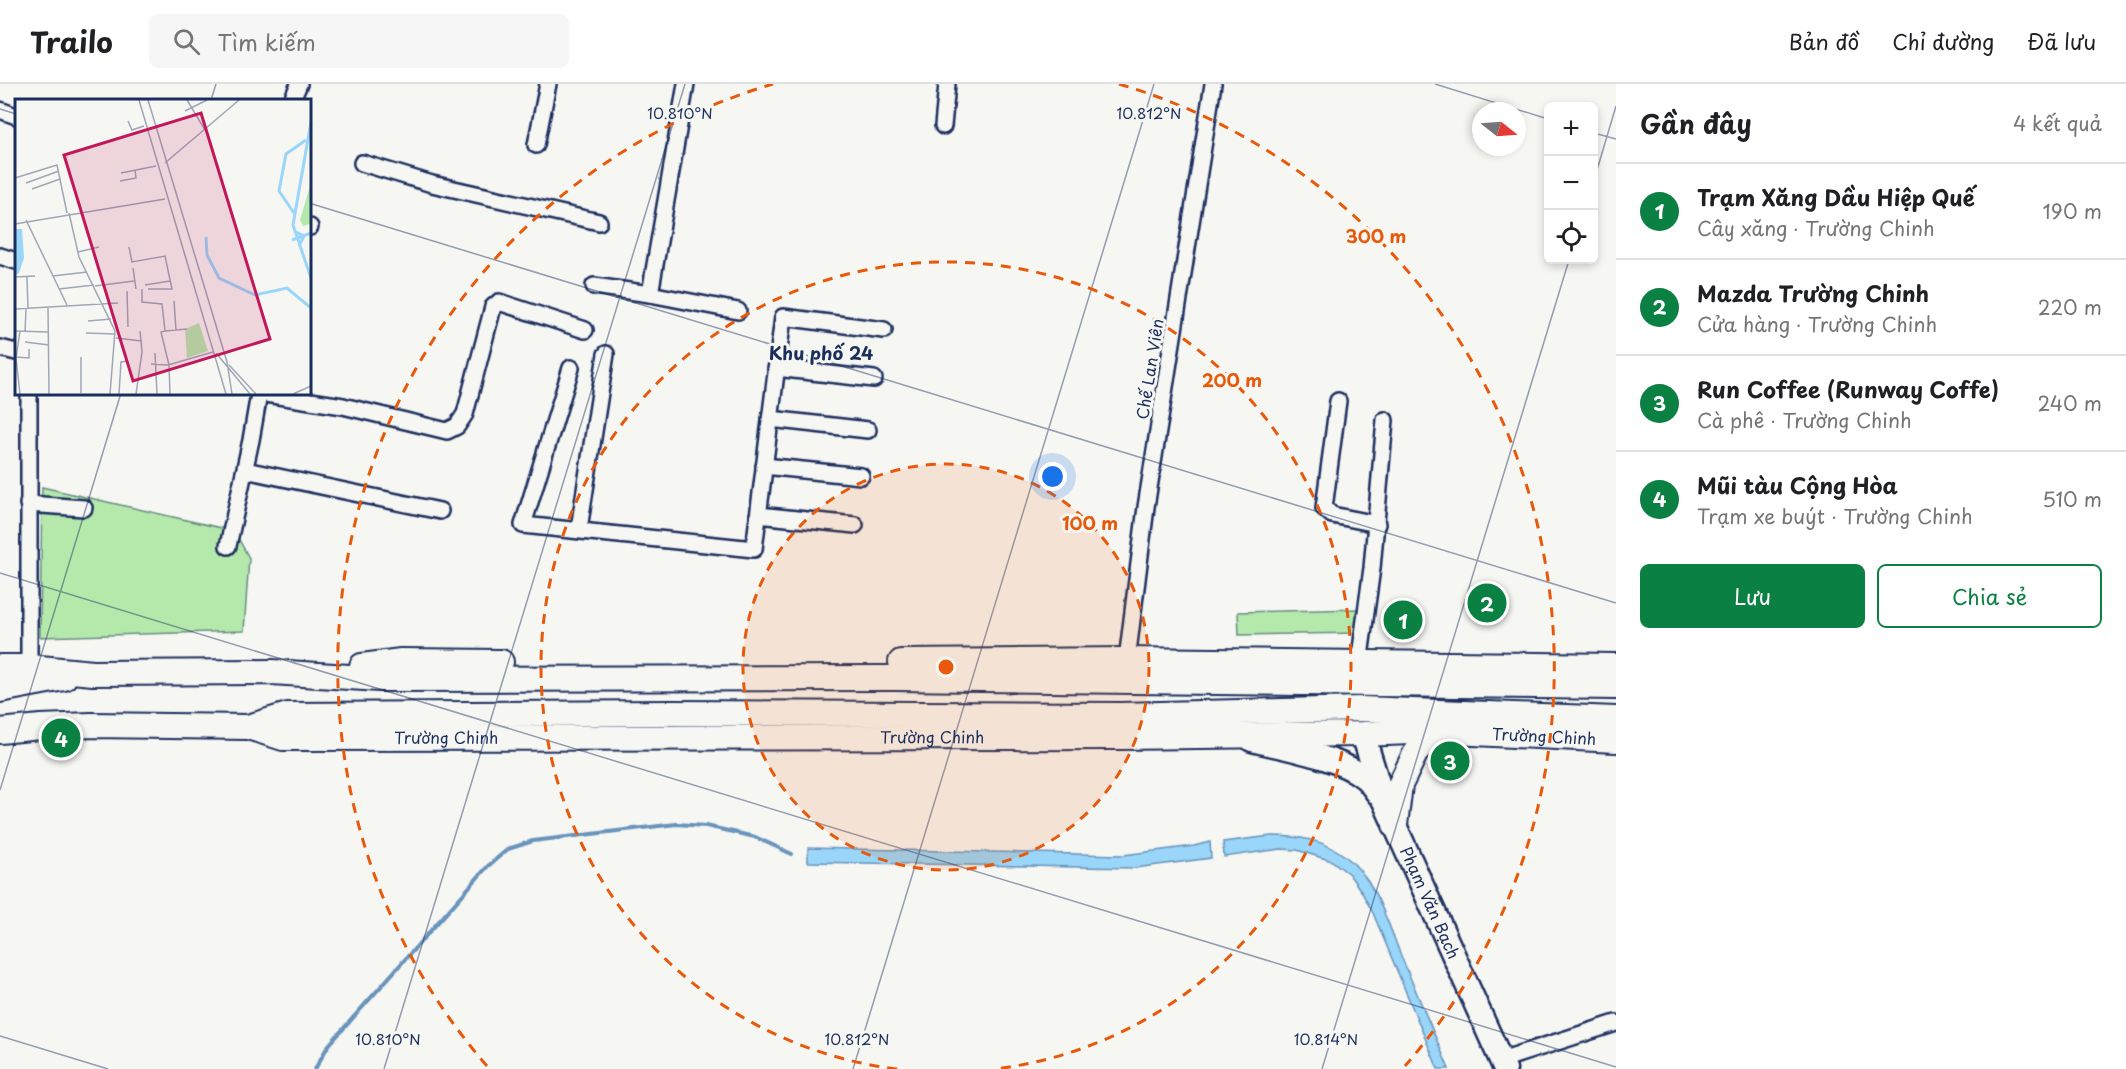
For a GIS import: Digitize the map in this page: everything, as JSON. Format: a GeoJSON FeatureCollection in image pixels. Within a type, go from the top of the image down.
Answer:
{"type":"FeatureCollection","features":[{"type":"Feature","properties":{"kind":"main road"},"geometry":{"type":"LineString","coordinates":[[331,676],[366,665],[401,661],[710,664],[1126,660],[1616,687]]}},
{"type":"Feature","properties":{"kind":"main road"},"geometry":{"type":"LineString","coordinates":[[0,667],[28,667],[93,673],[272,672],[380,679],[1360,674],[1616,666]]}},
{"type":"Feature","properties":{"kind":"main road"},"geometry":{"type":"LineString","coordinates":[[0,690],[93,673]]}},
{"type":"Feature","properties":{"kind":"main road"},"geometry":{"type":"LineString","coordinates":[[1360,674],[1363,734]]}},
{"type":"Feature","properties":{"kind":"main road","name":"Trường Chinh"},"geometry":{"type":"LineString","coordinates":[[248,727],[288,715],[1121,715],[1362,709],[1441,722],[1616,740]]}},
{"type":"Feature","properties":{"kind":"main road"},"geometry":{"type":"LineString","coordinates":[[565,714],[598,737]]}},
{"type":"Feature","properties":{"kind":"main road","name":"Trường Chinh"},"geometry":{"type":"LineString","coordinates":[[0,731],[91,725],[248,727],[283,738],[1233,735],[1363,734],[1441,722],[1616,719]]}},
{"type":"Feature","properties":{"kind":"main road"},"geometry":{"type":"LineString","coordinates":[[1395,825],[1400,785],[1415,754],[1441,722]]}},
{"type":"Feature","properties":{"kind":"street"},"geometry":{"type":"LineString","coordinates":[[292,99],[299,84]]}},
{"type":"Feature","properties":{"kind":"street"},"geometry":{"type":"LineString","coordinates":[[536,145],[548,84]]}},
{"type":"Feature","properties":{"kind":"street"},"geometry":{"type":"LineString","coordinates":[[650,294],[686,84]]}},
{"type":"Feature","properties":{"kind":"street"},"geometry":{"type":"LineString","coordinates":[[943,126],[947,84]]}},
{"type":"Feature","properties":{"kind":"street","name":"Chế Lan Viên"},"geometry":{"type":"LineString","coordinates":[[1126,660],[1146,507],[1214,84]]}},
{"type":"Feature","properties":{"kind":"street"},"geometry":{"type":"LineString","coordinates":[[0,110],[15,116]]}},
{"type":"Feature","properties":{"kind":"street"},"geometry":{"type":"LineString","coordinates":[[362,163],[432,184],[599,222]]}},
{"type":"Feature","properties":{"kind":"street"},"geometry":{"type":"LineString","coordinates":[[594,286],[738,310]]}},
{"type":"Feature","properties":{"kind":"street"},"geometry":{"type":"LineString","coordinates":[[228,546],[259,394],[343,406],[447,431],[457,426],[465,414],[493,307],[499,302],[585,330]]}},
{"type":"Feature","properties":{"kind":"street"},"geometry":{"type":"LineString","coordinates":[[571,368],[523,525],[579,529],[754,549],[783,317],[884,330]]}},
{"type":"Feature","properties":{"kind":"street"},"geometry":{"type":"LineString","coordinates":[[0,348],[15,352]]}},
{"type":"Feature","properties":{"kind":"street"},"geometry":{"type":"LineString","coordinates":[[579,529],[606,354]]}},
{"type":"Feature","properties":{"kind":"street"},"geometry":{"type":"LineString","coordinates":[[776,368],[874,380]]}},
{"type":"Feature","properties":{"kind":"street"},"geometry":{"type":"LineString","coordinates":[[28,394],[28,667]]}},
{"type":"Feature","properties":{"kind":"street"},"geometry":{"type":"LineString","coordinates":[[1338,401],[1324,508],[1332,515],[1377,524]]}},
{"type":"Feature","properties":{"kind":"street"},"geometry":{"type":"LineString","coordinates":[[770,419],[868,430]]}},
{"type":"Feature","properties":{"kind":"street"},"geometry":{"type":"LineString","coordinates":[[1360,674],[1377,524],[1385,420]]}},
{"type":"Feature","properties":{"kind":"street"},"geometry":{"type":"LineString","coordinates":[[764,466],[861,476]]}},
{"type":"Feature","properties":{"kind":"street"},"geometry":{"type":"LineString","coordinates":[[245,470],[440,511]]}},
{"type":"Feature","properties":{"kind":"street"},"geometry":{"type":"LineString","coordinates":[[28,504],[84,508]]}},
{"type":"Feature","properties":{"kind":"street"},"geometry":{"type":"LineString","coordinates":[[758,515],[855,525]]}},
{"type":"Feature","properties":{"kind":"street","name":"Phạm Văn Bạch"},"geometry":{"type":"LineString","coordinates":[[1363,734],[1383,799],[1503,1065]]}},
{"type":"Feature","properties":{"kind":"street"},"geometry":{"type":"LineString","coordinates":[[1233,735],[1315,756],[1346,767],[1365,778],[1383,799]]}},
{"type":"Feature","properties":{"kind":"street"},"geometry":{"type":"LineString","coordinates":[[1503,1065],[1616,1023]]}},
{"type":"Feature","properties":{"kind":"green space"},"geometry":{"type":"Polygon","coordinates":[[[42,487],[234,531],[249,558],[244,631],[40,637],[42,487]]]}},
{"type":"Feature","properties":{"kind":"green space"},"geometry":{"type":"Polygon","coordinates":[[[1359,609],[1359,633],[1239,635],[1238,612],[1359,609]]]}},
{"type":"Feature","properties":{"kind":"water"},"geometry":{"type":"Polygon","coordinates":[[[1271,836],[1319,842],[1345,856],[1366,878],[1381,905],[1449,1069],[1438,1069],[1373,913],[1349,874],[1332,861],[1297,850],[1281,849],[1224,857],[1223,842],[1271,836]]]}},
{"type":"Feature","properties":{"kind":"water"},"geometry":{"type":"Polygon","coordinates":[[[1210,842],[1211,858],[1135,868],[808,862],[808,848],[1123,855],[1210,842]]]}},
{"type":"Feature","properties":{"kind":"waterway"},"geometry":{"type":"LineString","coordinates":[[315,1069],[328,1046],[488,866],[508,849],[533,841],[676,824],[706,826],[755,837],[792,854]]}},
{"type":"Feature","properties":{"kind":"place","name":"Mazda Trường Chinh"},"geometry":{"type":"Point","coordinates":[1487,603]}},
{"type":"Feature","properties":{"kind":"place","name":"Trạm Xăng Dầu Hiệp Quế"},"geometry":{"type":"Point","coordinates":[1403,620]}},
{"type":"Feature","properties":{"kind":"place","name":"Mũi tàu Cộng Hòa"},"geometry":{"type":"Point","coordinates":[61,738]}},
{"type":"Feature","properties":{"kind":"place","name":"Run Coffee (Runway Coffe)"},"geometry":{"type":"Point","coordinates":[1450,761]}},
{"type":"Feature","properties":{"kind":"district","name":"Khu phố 24"},"geometry":{"type":"Point","coordinates":[821,354]}}]}
